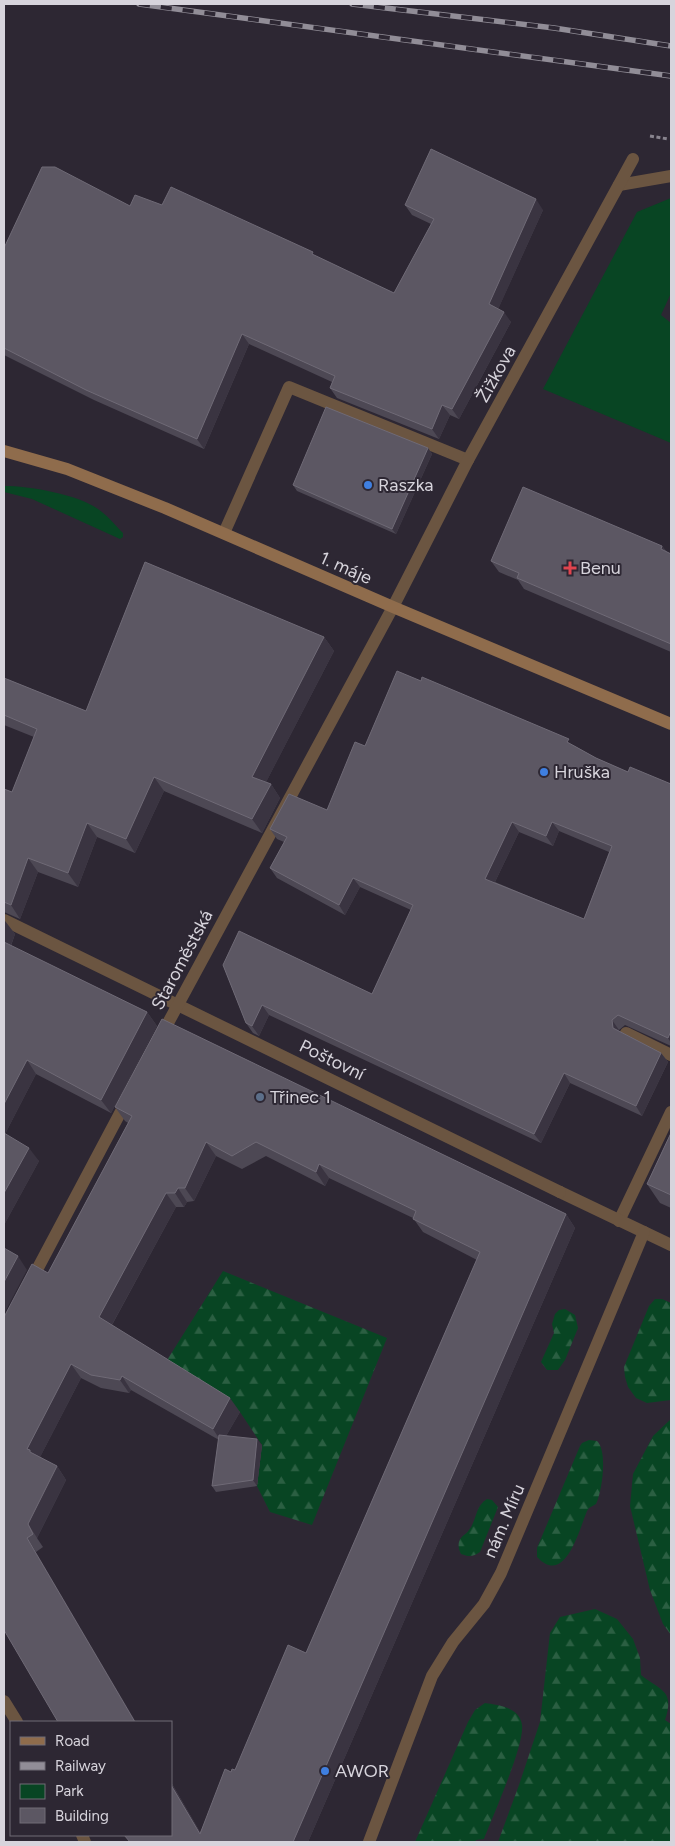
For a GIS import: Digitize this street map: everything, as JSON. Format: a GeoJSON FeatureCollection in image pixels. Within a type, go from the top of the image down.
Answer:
{"type":"FeatureCollection","features":[{"type":"Feature","properties":{"kind":"main road","name":"1. máje"},"geometry":{"type":"LineString","coordinates":[[4,450],[67,469],[165,508],[393,608],[671,724]]}},
{"type":"Feature","properties":{"kind":"street","name":"Žižkova"},"geometry":{"type":"LineString","coordinates":[[393,608],[468,460],[633,159]]}},
{"type":"Feature","properties":{"kind":"street"},"geometry":{"type":"LineString","coordinates":[[619,185],[671,176]]}},
{"type":"Feature","properties":{"kind":"street"},"geometry":{"type":"LineString","coordinates":[[224,533],[289,387],[468,460]]}},
{"type":"Feature","properties":{"kind":"street","name":"Staroměstská"},"geometry":{"type":"LineString","coordinates":[[155,1046],[393,608]]}},
{"type":"Feature","properties":{"kind":"street","name":"Poštovní"},"geometry":{"type":"LineString","coordinates":[[4,920],[644,1232]]}},
{"type":"Feature","properties":{"kind":"street"},"geometry":{"type":"LineString","coordinates":[[626,1033],[671,1055]]}},
{"type":"Feature","properties":{"kind":"street"},"geometry":{"type":"LineString","coordinates":[[25,1292],[132,1089]]}},
{"type":"Feature","properties":{"kind":"street"},"geometry":{"type":"LineString","coordinates":[[619,1221],[671,1112]]}},
{"type":"Feature","properties":{"kind":"street"},"geometry":{"type":"LineString","coordinates":[[644,1232],[671,1245]]}},
{"type":"Feature","properties":{"kind":"street","name":"nám. Míru"},"geometry":{"type":"LineString","coordinates":[[369,1842],[432,1676],[452,1642],[484,1604],[501,1573],[644,1232]]}},
{"type":"Feature","properties":{"kind":"street"},"geometry":{"type":"LineString","coordinates":[[4,1701],[15,1721]]}},
{"type":"Feature","properties":{"kind":"green space"},"geometry":{"type":"Polygon","coordinates":[[[671,198],[671,293],[661,315],[671,323],[671,443],[543,389],[637,212],[671,198]]]}},
{"type":"Feature","properties":{"kind":"green space"},"geometry":{"type":"Polygon","coordinates":[[[4,486],[26,487],[78,499],[98,509],[108,517],[123,533],[123,537],[120,539],[32,499],[4,492],[4,486]]]}},
{"type":"Feature","properties":{"kind":"green space"},"geometry":{"type":"Polygon","coordinates":[[[223,1271],[387,1338],[312,1525],[270,1512],[257,1486],[262,1445],[240,1412],[164,1365],[223,1271]]]}},
{"type":"Feature","properties":{"kind":"green space"},"geometry":{"type":"Polygon","coordinates":[[[655,1299],[662,1299],[671,1303],[671,1400],[647,1403],[636,1398],[628,1387],[624,1367],[649,1306],[655,1299]]]}},
{"type":"Feature","properties":{"kind":"green space"},"geometry":{"type":"Polygon","coordinates":[[[565,1309],[575,1315],[578,1328],[565,1360],[558,1370],[547,1370],[541,1362],[554,1333],[552,1324],[555,1314],[559,1310],[565,1309]]]}},
{"type":"Feature","properties":{"kind":"green space"},"geometry":{"type":"Polygon","coordinates":[[[671,1419],[671,1635],[663,1624],[650,1590],[630,1506],[633,1474],[653,1436],[671,1419]]]}},
{"type":"Feature","properties":{"kind":"green space"},"geometry":{"type":"Polygon","coordinates":[[[589,1440],[597,1441],[602,1453],[603,1462],[602,1481],[596,1504],[587,1511],[575,1542],[563,1561],[556,1565],[547,1564],[537,1557],[537,1548],[580,1446],[589,1440]]]}},
{"type":"Feature","properties":{"kind":"green space"},"geometry":{"type":"Polygon","coordinates":[[[487,1499],[492,1500],[498,1507],[480,1552],[471,1556],[461,1554],[460,1540],[469,1530],[480,1505],[487,1499]]]}},
{"type":"Feature","properties":{"kind":"green space"},"geometry":{"type":"Polygon","coordinates":[[[595,1609],[617,1619],[633,1639],[640,1658],[641,1675],[660,1688],[667,1697],[668,1710],[665,1720],[671,1724],[671,1842],[498,1842],[540,1722],[550,1633],[560,1617],[595,1609]]]}},
{"type":"Feature","properties":{"kind":"green space"},"geometry":{"type":"Polygon","coordinates":[[[485,1703],[508,1708],[517,1714],[522,1725],[522,1734],[513,1764],[484,1839],[476,1840],[475,1842],[415,1842],[468,1722],[475,1710],[485,1703]]]}},
{"type":"Feature","properties":{"kind":"building"},"geometry":{"type":"Polygon","coordinates":[[[431,149],[536,199],[489,304],[504,312],[452,409],[442,405],[432,429],[330,388],[335,376],[242,334],[197,439],[86,390],[4,348],[4,248],[42,167],[55,167],[130,206],[135,195],[162,205],[171,187],[313,252],[312,254],[394,293],[434,219],[405,205],[431,149]]]}},
{"type":"Feature","properties":{"kind":"building"},"geometry":{"type":"Polygon","coordinates":[[[326,407],[428,448],[392,529],[293,485],[326,407]]]}},
{"type":"Feature","properties":{"kind":"building"},"geometry":{"type":"Polygon","coordinates":[[[523,487],[662,546],[661,549],[671,554],[671,644],[517,578],[519,573],[491,561],[523,487]]]}},
{"type":"Feature","properties":{"kind":"building"},"geometry":{"type":"Polygon","coordinates":[[[145,562],[324,637],[252,777],[271,784],[252,819],[154,777],[126,839],[87,823],[68,873],[28,858],[11,905],[4,902],[4,789],[12,792],[37,729],[4,715],[4,678],[86,711],[145,562]]]}},
{"type":"Feature","properties":{"kind":"building"},"geometry":{"type":"Polygon","coordinates":[[[397,671],[421,681],[422,677],[569,739],[567,742],[596,758],[628,772],[630,767],[671,784],[671,1031],[668,1038],[618,1015],[612,1020],[613,1028],[661,1053],[636,1106],[564,1073],[534,1134],[262,1005],[252,1026],[246,1023],[223,965],[239,931],[372,994],[413,905],[353,878],[339,905],[270,868],[287,837],[270,829],[289,794],[327,810],[355,742],[365,746],[397,671]],[[512,822],[485,879],[584,919],[612,846],[552,822],[546,836],[512,822]]]}},
{"type":"Feature","properties":{"kind":"building"},"geometry":{"type":"Polygon","coordinates":[[[4,942],[147,1012],[101,1100],[27,1060],[4,1104],[4,942]]]}},
{"type":"Feature","properties":{"kind":"building"},"geometry":{"type":"Polygon","coordinates":[[[162,1019],[566,1214],[293,1842],[130,1842],[125,1836],[172,1836],[172,1787],[200,1834],[225,1769],[231,1772],[232,1769],[235,1770],[288,1645],[306,1653],[480,1252],[413,1219],[416,1211],[319,1164],[316,1172],[256,1142],[232,1156],[206,1142],[185,1188],[178,1188],[175,1193],[166,1193],[99,1317],[230,1398],[213,1429],[122,1376],[120,1380],[91,1375],[71,1364],[27,1449],[57,1466],[28,1524],[33,1534],[27,1538],[134,1721],[57,1721],[4,1630],[4,1317],[32,1264],[48,1273],[132,1116],[115,1107],[162,1019]]]}},
{"type":"Feature","properties":{"kind":"building"},"geometry":{"type":"Polygon","coordinates":[[[4,1133],[29,1148],[4,1193],[4,1133]]]}},
{"type":"Feature","properties":{"kind":"building"},"geometry":{"type":"Polygon","coordinates":[[[671,1133],[671,1195],[647,1184],[671,1133]]]}},
{"type":"Feature","properties":{"kind":"building"},"geometry":{"type":"Polygon","coordinates":[[[4,1248],[18,1256],[4,1282],[4,1248]]]}},
{"type":"Feature","properties":{"kind":"building"},"geometry":{"type":"Polygon","coordinates":[[[219,1435],[257,1439],[253,1480],[212,1486],[219,1435]]]}},
{"type":"Feature","properties":{"kind":"railway"},"geometry":{"type":"LineString","coordinates":[[139,4],[671,76]]}},
{"type":"Feature","properties":{"kind":"railway"},"geometry":{"type":"LineString","coordinates":[[352,4],[554,28],[671,46]]}},
{"type":"Feature","properties":{"kind":"place","name":"Raszka"},"geometry":{"type":"Point","coordinates":[368,485]}},
{"type":"Feature","properties":{"kind":"place","name":"Benu"},"geometry":{"type":"Point","coordinates":[570,568]}},
{"type":"Feature","properties":{"kind":"place","name":"Hruška"},"geometry":{"type":"Point","coordinates":[544,772]}},
{"type":"Feature","properties":{"kind":"place","name":"Třinec 1"},"geometry":{"type":"Point","coordinates":[260,1097]}},
{"type":"Feature","properties":{"kind":"place","name":"AWOR"},"geometry":{"type":"Point","coordinates":[325,1771]}}]}
